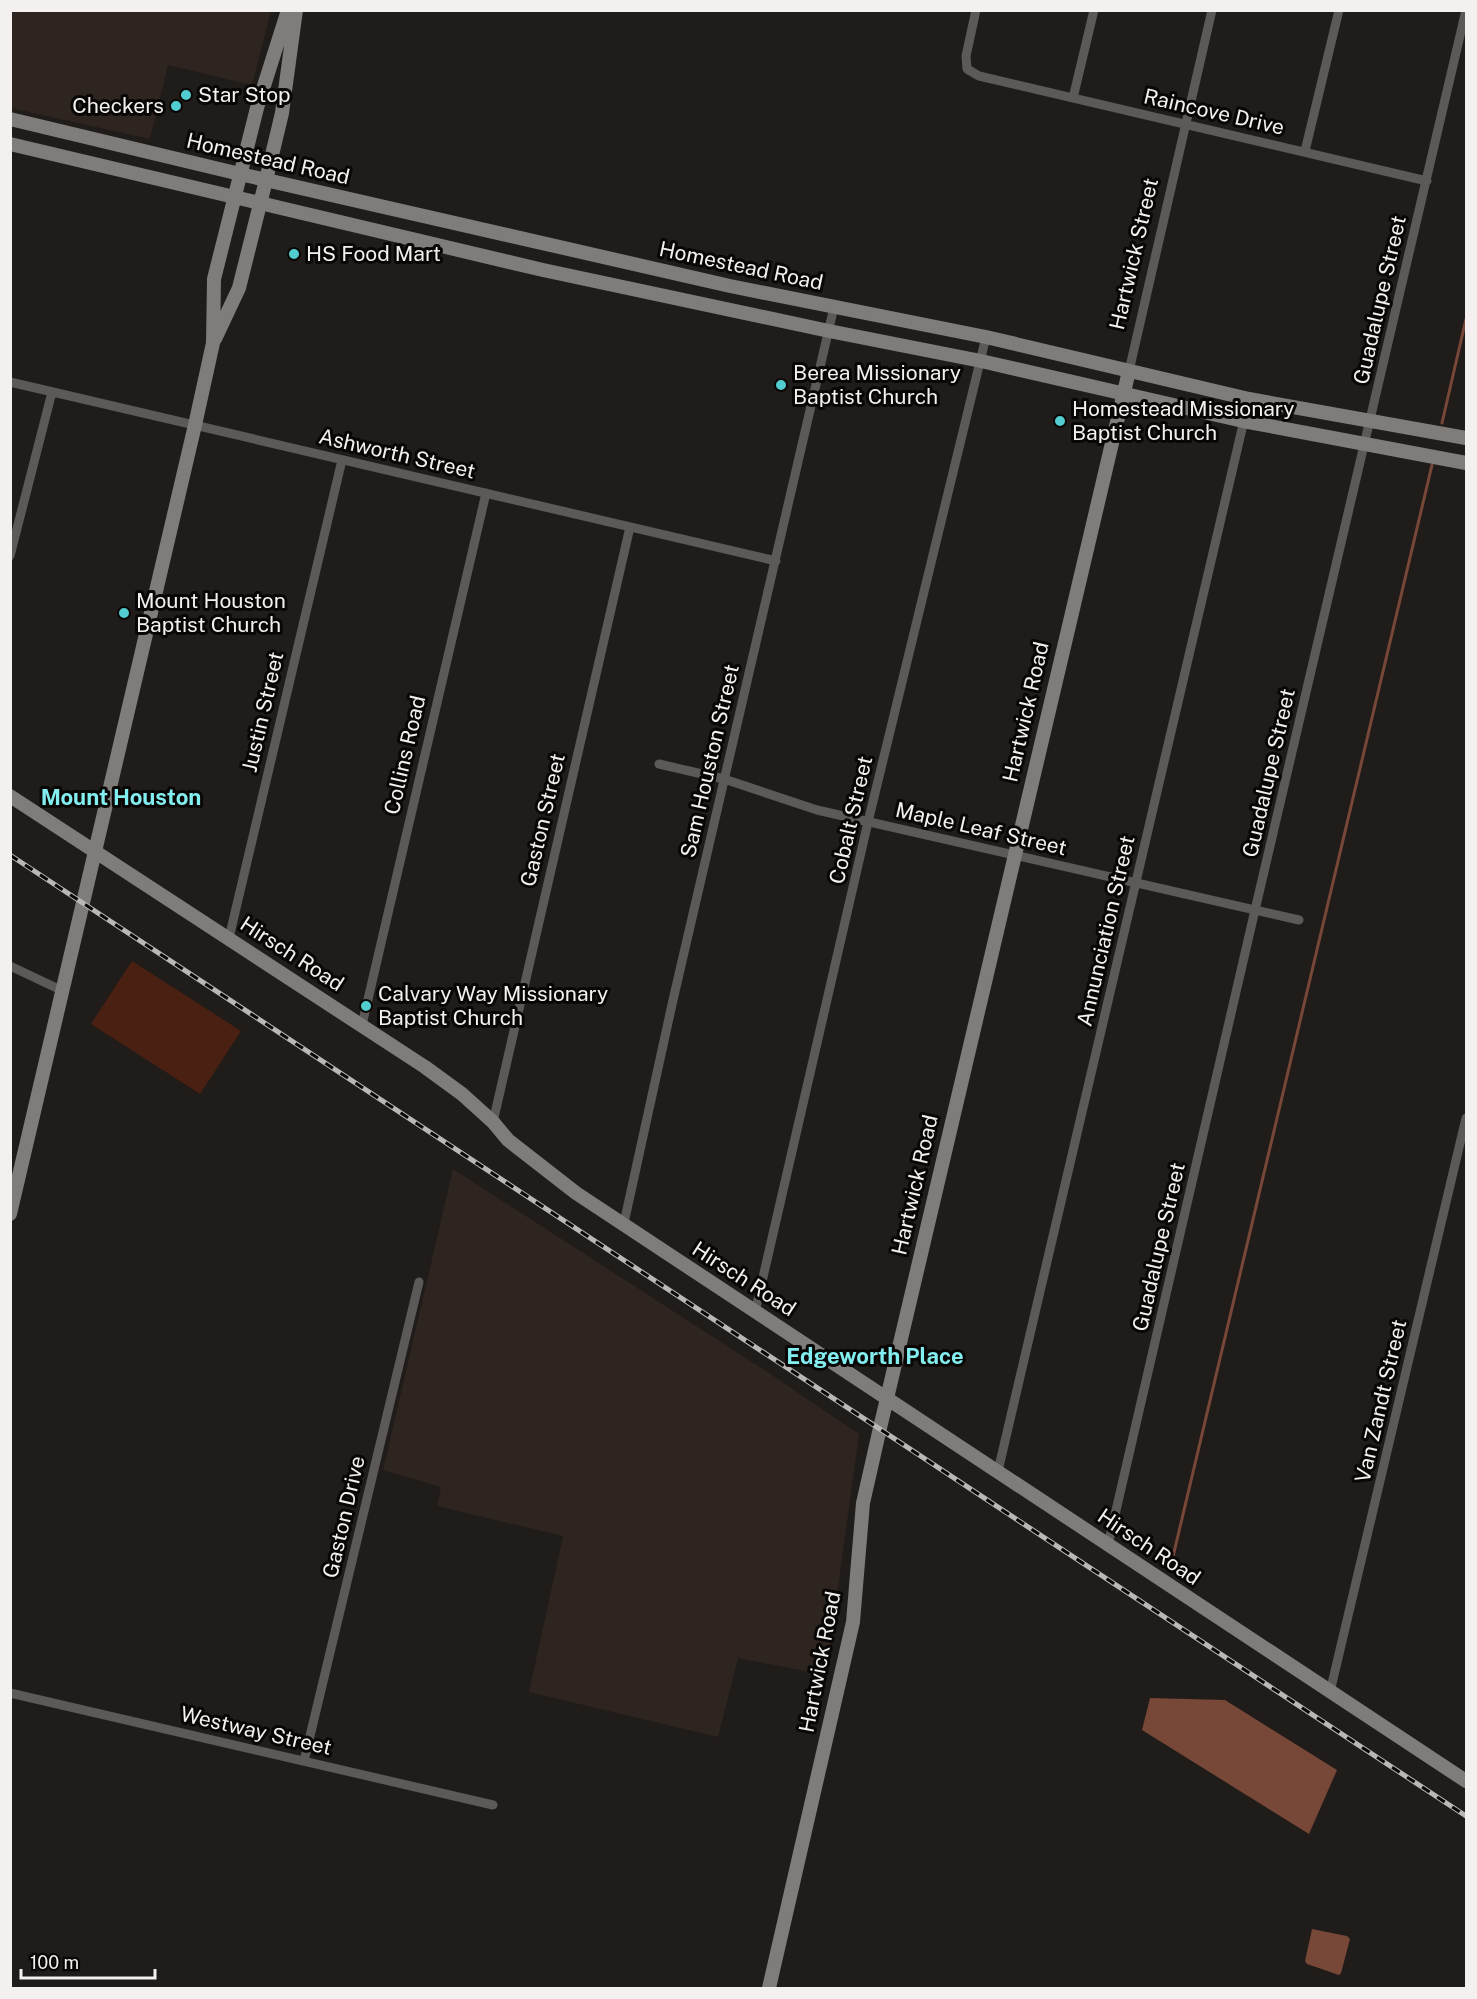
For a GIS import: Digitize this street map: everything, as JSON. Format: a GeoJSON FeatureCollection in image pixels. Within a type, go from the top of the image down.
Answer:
{"type":"FeatureCollection","features":[{"type":"Feature","properties":{"kind":"main road"},"geometry":{"type":"LineString","coordinates":[[10,1214],[213,343],[214,279],[257,108],[288,10]]}},
{"type":"Feature","properties":{"kind":"main road"},"geometry":{"type":"LineString","coordinates":[[213,343],[239,288],[266,180],[282,113],[296,10]]}},
{"type":"Feature","properties":{"kind":"main road"},"geometry":{"type":"LineString","coordinates":[[257,108],[282,113]]}},
{"type":"Feature","properties":{"kind":"main road","name":"Homestead Road"},"geometry":{"type":"LineString","coordinates":[[10,119],[698,279],[986,337],[1249,399],[1467,438]]}},
{"type":"Feature","properties":{"kind":"main road"},"geometry":{"type":"LineString","coordinates":[[52,154],[55,130]]}},
{"type":"Feature","properties":{"kind":"main road"},"geometry":{"type":"LineString","coordinates":[[10,144],[543,270],[981,361],[1243,422],[1467,463]]}},
{"type":"Feature","properties":{"kind":"main road"},"geometry":{"type":"LineString","coordinates":[[412,240],[417,215]]}},
{"type":"Feature","properties":{"kind":"main road"},"geometry":{"type":"LineString","coordinates":[[543,270],[548,245]]}},
{"type":"Feature","properties":{"kind":"main road"},"geometry":{"type":"LineString","coordinates":[[697,303],[698,279]]}},
{"type":"Feature","properties":{"kind":"main road","name":"Hartwick Street"},"geometry":{"type":"LineString","coordinates":[[1123,395],[1129,371]]}},
{"type":"Feature","properties":{"kind":"main road","name":"Hartwick Road"},"geometry":{"type":"LineString","coordinates":[[769,1989],[853,1622],[863,1503],[886,1397],[1123,395]]}},
{"type":"Feature","properties":{"kind":"main road","name":"Hirsch Road"},"geometry":{"type":"LineString","coordinates":[[10,796],[425,1067],[493,1122],[508,1140],[576,1193],[1467,1781]]}},
{"type":"Feature","properties":{"kind":"street","name":"Raincove Drive"},"geometry":{"type":"LineString","coordinates":[[976,10],[966,56],[967,69],[979,76],[1427,181]]}},
{"type":"Feature","properties":{"kind":"street"},"geometry":{"type":"LineString","coordinates":[[1073,98],[1094,10]]}},
{"type":"Feature","properties":{"kind":"street"},"geometry":{"type":"LineString","coordinates":[[1185,123],[1212,10]]}},
{"type":"Feature","properties":{"kind":"street"},"geometry":{"type":"LineString","coordinates":[[1305,152],[1338,10]]}},
{"type":"Feature","properties":{"kind":"street","name":"Guadalupe Street"},"geometry":{"type":"LineString","coordinates":[[1108,1545],[1466,10]]}},
{"type":"Feature","properties":{"kind":"street","name":"Hartwick Street"},"geometry":{"type":"LineString","coordinates":[[1129,371],[1185,123]]}},
{"type":"Feature","properties":{"kind":"street","name":"Sam Houston Street"},"geometry":{"type":"LineString","coordinates":[[624,1223],[834,307]]}},
{"type":"Feature","properties":{"kind":"street","name":"Cobalt Street"},"geometry":{"type":"LineString","coordinates":[[755,1312],[868,822],[986,337]]}},
{"type":"Feature","properties":{"kind":"street","name":"Ashworth Street"},"geometry":{"type":"LineString","coordinates":[[10,382],[776,561]]}},
{"type":"Feature","properties":{"kind":"street"},"geometry":{"type":"LineString","coordinates":[[10,556],[52,392]]}},
{"type":"Feature","properties":{"kind":"street","name":"Annunciation Street"},"geometry":{"type":"LineString","coordinates":[[998,1471],[1249,399]]}},
{"type":"Feature","properties":{"kind":"street","name":"Justin Street"},"geometry":{"type":"LineString","coordinates":[[229,938],[342,459]]}},
{"type":"Feature","properties":{"kind":"street","name":"Collins Road"},"geometry":{"type":"LineString","coordinates":[[362,1025],[486,493]]}},
{"type":"Feature","properties":{"kind":"street","name":"Gaston Street"},"geometry":{"type":"LineString","coordinates":[[493,1122],[630,527]]}},
{"type":"Feature","properties":{"kind":"street","name":"Maple Leaf Street"},"geometry":{"type":"LineString","coordinates":[[659,764],[724,779],[817,810],[1299,920]]}},
{"type":"Feature","properties":{"kind":"street"},"geometry":{"type":"LineString","coordinates":[[10,966],[63,991]]}},
{"type":"Feature","properties":{"kind":"street","name":"Van Zandt Street"},"geometry":{"type":"LineString","coordinates":[[1330,1692],[1467,1118]]}},
{"type":"Feature","properties":{"kind":"street","name":"Gaston Drive"},"geometry":{"type":"LineString","coordinates":[[304,1761],[418,1282]]}},
{"type":"Feature","properties":{"kind":"street","name":"Westway Street"},"geometry":{"type":"LineString","coordinates":[[10,1693],[493,1804]]}},
{"type":"Feature","properties":{"kind":"shaded area"},"geometry":{"type":"Polygon","coordinates":[[[11,10],[271,11],[252,85],[168,65],[150,139],[11,108],[11,10]]]}},
{"type":"Feature","properties":{"kind":"shaded area"},"geometry":{"type":"Polygon","coordinates":[[[132,961],[241,1031],[200,1094],[91,1024],[132,961]]]}},
{"type":"Feature","properties":{"kind":"shaded area"},"geometry":{"type":"Polygon","coordinates":[[[453,1169],[766,1371],[859,1434],[826,1675],[738,1658],[718,1737],[529,1692],[563,1536],[437,1506],[441,1487],[383,1470],[453,1169]]]}},
{"type":"Feature","properties":{"kind":"shaded area"},"geometry":{"type":"Polygon","coordinates":[[[1150,1698],[1225,1700],[1337,1770],[1309,1834],[1142,1730],[1150,1698]]]}},
{"type":"Feature","properties":{"kind":"shaded area"},"geometry":{"type":"Polygon","coordinates":[[[1312,1929],[1347,1936],[1350,1939],[1339,1975],[1307,1964],[1305,1961],[1312,1929]]]}},
{"type":"Feature","properties":{"kind":"waterway"},"geometry":{"type":"LineString","coordinates":[[1442,423],[1466,319]]}},
{"type":"Feature","properties":{"kind":"waterway"},"geometry":{"type":"LineString","coordinates":[[1171,1565],[1432,465]]}},
{"type":"Feature","properties":{"kind":"railway"},"geometry":{"type":"LineString","coordinates":[[10,855],[1466,1816]]}},
{"type":"Feature","properties":{"kind":"place","name":"Star Stop"},"geometry":{"type":"Point","coordinates":[186,95]}},
{"type":"Feature","properties":{"kind":"place","name":"Checkers"},"geometry":{"type":"Point","coordinates":[176,106]}},
{"type":"Feature","properties":{"kind":"place","name":"HS Food Mart"},"geometry":{"type":"Point","coordinates":[294,254]}},
{"type":"Feature","properties":{"kind":"place","name":"Berea Missionary Baptist Church"},"geometry":{"type":"Point","coordinates":[781,385]}},
{"type":"Feature","properties":{"kind":"place","name":"Homestead Missionary Baptist Church"},"geometry":{"type":"Point","coordinates":[1060,421]}},
{"type":"Feature","properties":{"kind":"place","name":"Mount Houston Baptist Church"},"geometry":{"type":"Point","coordinates":[124,613]}},
{"type":"Feature","properties":{"kind":"place","name":"Calvary Way Missionary Baptist Church"},"geometry":{"type":"Point","coordinates":[366,1006]}},
{"type":"Feature","properties":{"kind":"district","name":"Mount Houston"},"geometry":{"type":"Point","coordinates":[121,797]}},
{"type":"Feature","properties":{"kind":"district","name":"Edgeworth Place"},"geometry":{"type":"Point","coordinates":[875,1356]}}]}
